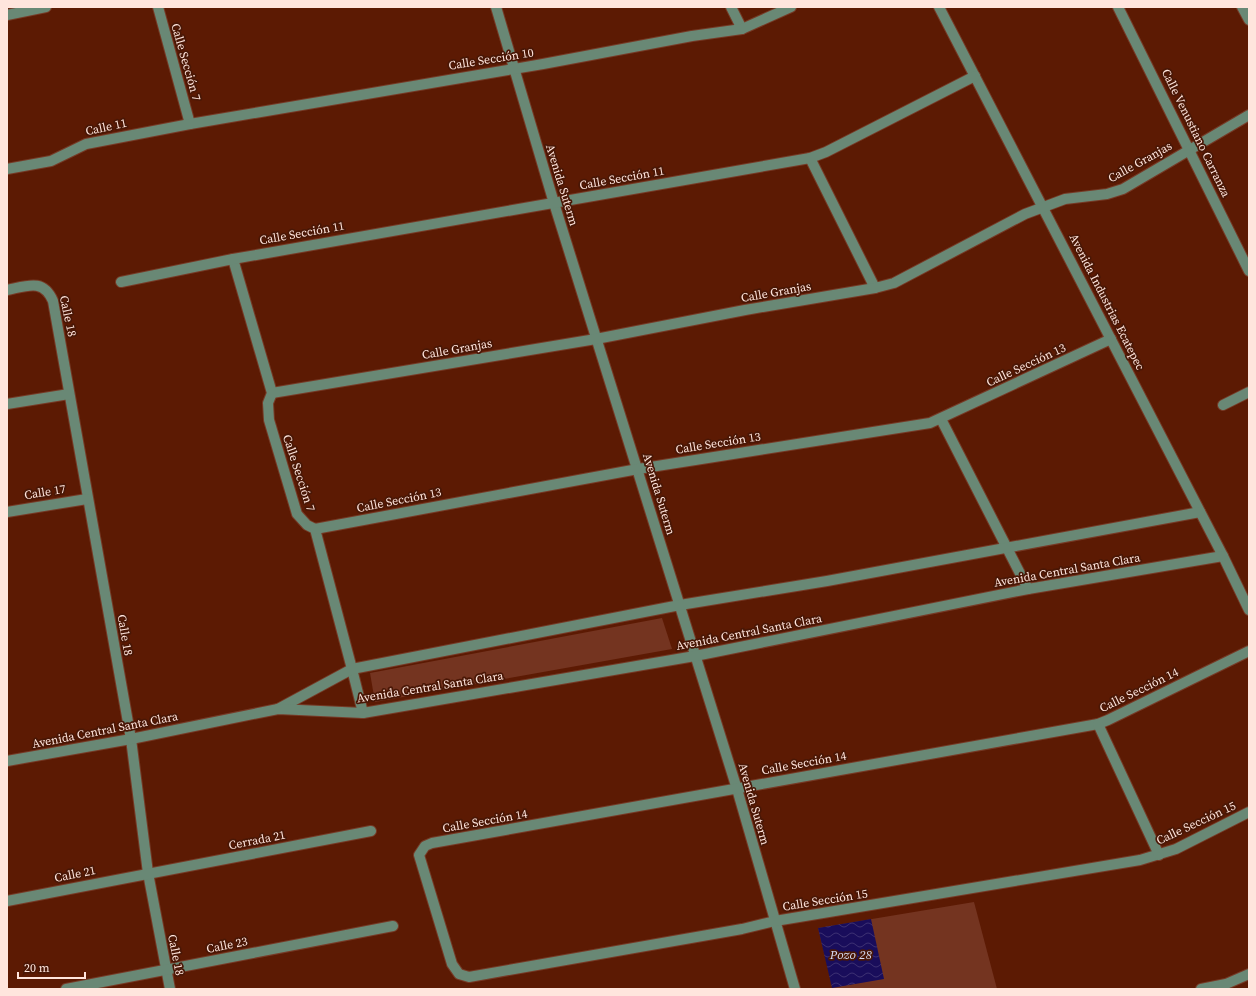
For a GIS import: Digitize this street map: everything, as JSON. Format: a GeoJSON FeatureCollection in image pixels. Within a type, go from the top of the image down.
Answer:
{"type":"FeatureCollection","features":[{"type":"Feature","properties":{"kind":"street"},"geometry":{"type":"LineString","coordinates":[[7,15],[46,7]]}},
{"type":"Feature","properties":{"kind":"street","name":"Calle Sección 7"},"geometry":{"type":"LineString","coordinates":[[158,7],[190,124]]}},
{"type":"Feature","properties":{"kind":"street","name":"Avenida Suterm"},"geometry":{"type":"LineString","coordinates":[[496,7],[554,203],[737,789],[795,989]]}},
{"type":"Feature","properties":{"kind":"street"},"geometry":{"type":"LineString","coordinates":[[731,7],[742,29]]}},
{"type":"Feature","properties":{"kind":"street","name":"Calle Sección 10"},"geometry":{"type":"LineString","coordinates":[[190,124],[543,64],[692,36],[742,29],[791,7]]}},
{"type":"Feature","properties":{"kind":"street","name":"Avenida Industrias Ecatepec"},"geometry":{"type":"LineString","coordinates":[[939,7],[1223,556],[1249,610]]}},
{"type":"Feature","properties":{"kind":"street","name":"Calle Venustiano Carranza"},"geometry":{"type":"LineString","coordinates":[[1118,7],[1249,271]]}},
{"type":"Feature","properties":{"kind":"street"},"geometry":{"type":"LineString","coordinates":[[1242,7],[1249,20]]}},
{"type":"Feature","properties":{"kind":"street","name":"Calle Sección 11"},"geometry":{"type":"LineString","coordinates":[[121,282],[233,259],[810,158],[826,152],[975,76]]}},
{"type":"Feature","properties":{"kind":"street","name":"Calle Granjas"},"geometry":{"type":"LineString","coordinates":[[272,393],[596,339],[745,310],[875,288],[894,282],[1025,214],[1065,199],[1107,194],[1123,189],[1249,115]]}},
{"type":"Feature","properties":{"kind":"street","name":"Calle 11"},"geometry":{"type":"LineString","coordinates":[[7,169],[51,161],[86,144],[190,124]]}},
{"type":"Feature","properties":{"kind":"street"},"geometry":{"type":"LineString","coordinates":[[810,158],[875,288]]}},
{"type":"Feature","properties":{"kind":"street","name":"Calle Sección 7"},"geometry":{"type":"LineString","coordinates":[[233,259],[272,393],[268,404],[269,420],[297,514],[306,525],[314,529]]}},
{"type":"Feature","properties":{"kind":"street","name":"Calle 18"},"geometry":{"type":"LineString","coordinates":[[7,290],[34,285],[45,289],[50,293],[53,301],[68,394],[131,740],[148,873],[170,989]]}},
{"type":"Feature","properties":{"kind":"street","name":"Calle Sección 13"},"geometry":{"type":"LineString","coordinates":[[314,529],[638,469],[930,423],[1111,339]]}},
{"type":"Feature","properties":{"kind":"street"},"geometry":{"type":"LineString","coordinates":[[1223,405],[1249,392]]}},
{"type":"Feature","properties":{"kind":"street"},"geometry":{"type":"LineString","coordinates":[[7,404],[68,394]]}},
{"type":"Feature","properties":{"kind":"street"},"geometry":{"type":"LineString","coordinates":[[941,419],[1028,589]]}},
{"type":"Feature","properties":{"kind":"street","name":"Calle 17"},"geometry":{"type":"LineString","coordinates":[[7,512],[87,499]]}},
{"type":"Feature","properties":{"kind":"street","name":"Avenida Central Santa Clara"},"geometry":{"type":"LineString","coordinates":[[7,761],[131,740],[278,708],[352,669],[680,605],[827,581],[1200,512]]}},
{"type":"Feature","properties":{"kind":"street"},"geometry":{"type":"LineString","coordinates":[[314,529],[363,713]]}},
{"type":"Feature","properties":{"kind":"street","name":"Avenida Central Santa Clara"},"geometry":{"type":"LineString","coordinates":[[278,708],[363,713],[695,656],[1028,589],[1223,556]]}},
{"type":"Feature","properties":{"kind":"street","name":"Calle Sección 14"},"geometry":{"type":"LineString","coordinates":[[438,918],[420,861],[419,855],[425,846],[1098,724],[1249,651]]}},
{"type":"Feature","properties":{"kind":"street"},"geometry":{"type":"LineString","coordinates":[[1098,724],[1159,855]]}},
{"type":"Feature","properties":{"kind":"street","name":"Calle Sección 15"},"geometry":{"type":"LineString","coordinates":[[438,918],[452,964],[459,974],[469,978],[742,929],[775,921],[1140,860],[1176,849],[1249,812]]}},
{"type":"Feature","properties":{"kind":"street","name":"Cerrada 21"},"geometry":{"type":"LineString","coordinates":[[148,873],[370,831]]}},
{"type":"Feature","properties":{"kind":"street","name":"Calle 21"},"geometry":{"type":"LineString","coordinates":[[7,901],[148,873]]}},
{"type":"Feature","properties":{"kind":"street","name":"Calle 23"},"geometry":{"type":"LineString","coordinates":[[66,989],[393,926]]}},
{"type":"Feature","properties":{"kind":"street"},"geometry":{"type":"LineString","coordinates":[[1201,989],[1228,987],[1249,974]]}},
{"type":"Feature","properties":{"kind":"shaded area"},"geometry":{"type":"Polygon","coordinates":[[[662,618],[672,649],[375,702],[370,673],[662,618]]]}},
{"type":"Feature","properties":{"kind":"shaded area"},"geometry":{"type":"Polygon","coordinates":[[[974,902],[997,989],[833,989],[818,928],[974,902]]]}},
{"type":"Feature","properties":{"kind":"water","name":"Pozo 28"},"geometry":{"type":"Polygon","coordinates":[[[871,919],[884,979],[832,988],[818,928],[871,919]]]}}]}
